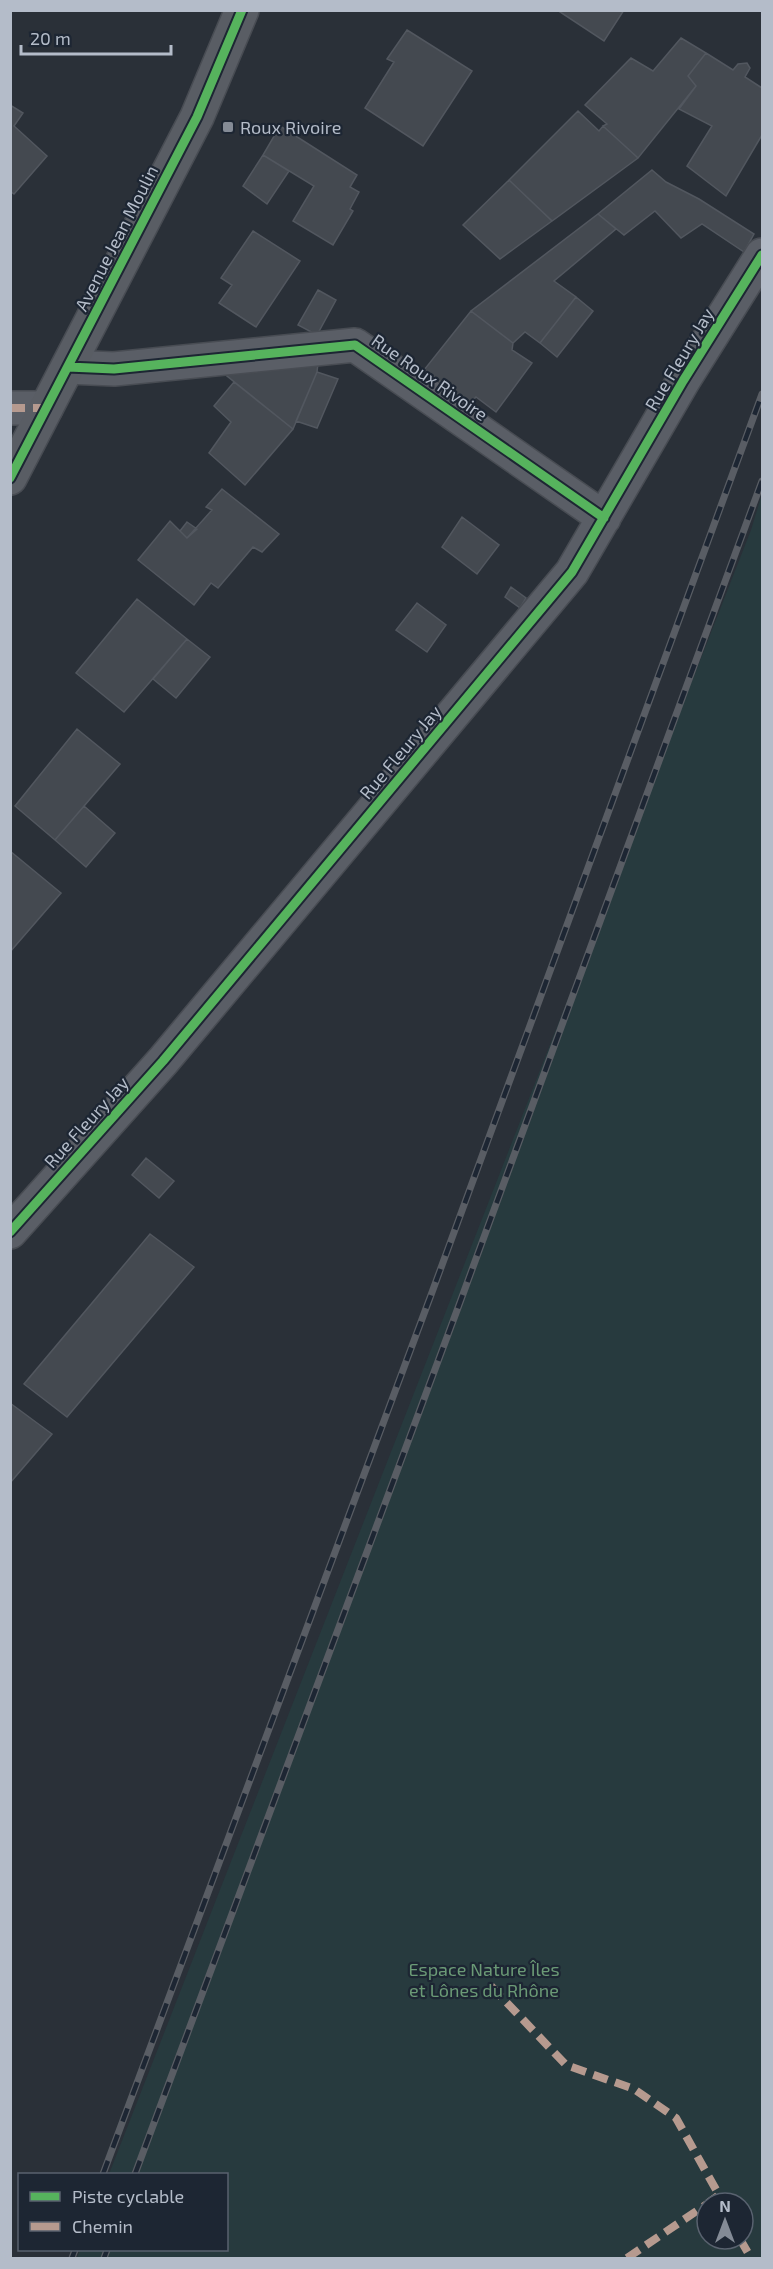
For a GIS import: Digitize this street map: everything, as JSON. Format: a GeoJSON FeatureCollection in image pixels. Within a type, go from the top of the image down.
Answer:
{"type":"FeatureCollection","features":[{"type":"Feature","properties":{"kind":"main road","name":"Avenue Jean Moulin"},"geometry":{"type":"LineString","coordinates":[[10,478],[197,117],[242,10]]}},
{"type":"Feature","properties":{"kind":"street","name":"Rue Fleury Jay"},"geometry":{"type":"LineString","coordinates":[[10,1232],[163,1061],[572,572],[683,381],[762,255]]}},
{"type":"Feature","properties":{"kind":"street","name":"Rue Roux Rivoire"},"geometry":{"type":"LineString","coordinates":[[68,367],[114,369],[355,345],[604,518]]}},
{"type":"Feature","properties":{"kind":"street"},"geometry":{"type":"LineString","coordinates":[[10,408],[46,408]]}},
{"type":"Feature","properties":{"kind":"green space","name":"Espace Nature Îles et Lônes du Rhône"},"geometry":{"type":"Polygon","coordinates":[[[762,494],[762,2258],[77,2258],[80,2251],[228,2251],[228,2173],[109,2173],[751,530],[762,494]]]}},
{"type":"Feature","properties":{"kind":"building"},"geometry":{"type":"Polygon","coordinates":[[[557,10],[624,10],[604,41],[557,10]]]}},
{"type":"Feature","properties":{"kind":"building"},"geometry":{"type":"Polygon","coordinates":[[[407,30],[472,71],[423,146],[365,108],[394,62],[387,59],[407,30]]]}},
{"type":"Feature","properties":{"kind":"building"},"geometry":{"type":"Polygon","coordinates":[[[681,38],[706,53],[688,76],[696,86],[638,158],[603,126],[607,124],[585,105],[631,58],[653,71],[681,38]]]}},
{"type":"Feature","properties":{"kind":"building"},"geometry":{"type":"Polygon","coordinates":[[[706,53],[733,70],[738,64],[747,63],[750,68],[745,77],[762,88],[762,135],[726,196],[687,166],[712,126],[679,109],[696,86],[688,76],[706,53]]]}},
{"type":"Feature","properties":{"kind":"building"},"geometry":{"type":"Polygon","coordinates":[[[10,105],[23,113],[14,126],[47,156],[14,194],[10,191],[10,105]]]}},
{"type":"Feature","properties":{"kind":"building"},"geometry":{"type":"Polygon","coordinates":[[[578,111],[599,131],[603,126],[638,158],[552,221],[509,180],[578,111]]]}},
{"type":"Feature","properties":{"kind":"building"},"geometry":{"type":"Polygon","coordinates":[[[280,126],[357,175],[350,187],[359,192],[350,209],[353,211],[333,245],[293,221],[314,186],[263,155],[280,126]]]}},
{"type":"Feature","properties":{"kind":"building"},"geometry":{"type":"Polygon","coordinates":[[[263,155],[289,171],[267,204],[243,186],[263,155]]]}},
{"type":"Feature","properties":{"kind":"building"},"geometry":{"type":"Polygon","coordinates":[[[652,170],[666,182],[699,199],[754,234],[744,252],[702,224],[681,238],[655,211],[624,235],[598,214],[652,170]]]}},
{"type":"Feature","properties":{"kind":"building"},"geometry":{"type":"Polygon","coordinates":[[[509,180],[552,221],[500,259],[463,225],[509,180]]]}},
{"type":"Feature","properties":{"kind":"building"},"geometry":{"type":"Polygon","coordinates":[[[598,214],[616,229],[554,281],[576,297],[540,343],[525,332],[513,343],[471,311],[598,214]]]}},
{"type":"Feature","properties":{"kind":"building"},"geometry":{"type":"Polygon","coordinates":[[[253,231],[300,261],[256,327],[219,303],[232,285],[221,278],[253,231]]]}},
{"type":"Feature","properties":{"kind":"building"},"geometry":{"type":"Polygon","coordinates":[[[318,290],[336,300],[317,335],[298,325],[318,290]]]}},
{"type":"Feature","properties":{"kind":"building"},"geometry":{"type":"Polygon","coordinates":[[[576,297],[593,311],[557,357],[540,343],[576,297]]]}},
{"type":"Feature","properties":{"kind":"building"},"geometry":{"type":"Polygon","coordinates":[[[471,311],[513,343],[512,350],[532,363],[496,412],[476,397],[470,403],[424,370],[471,311]]]}},
{"type":"Feature","properties":{"kind":"building"},"geometry":{"type":"Polygon","coordinates":[[[318,363],[317,372],[293,429],[222,372],[318,363]]]}},
{"type":"Feature","properties":{"kind":"building"},"geometry":{"type":"Polygon","coordinates":[[[317,372],[338,379],[317,428],[296,421],[317,372]]]}},
{"type":"Feature","properties":{"kind":"building"},"geometry":{"type":"Polygon","coordinates":[[[234,382],[293,429],[245,485],[209,453],[231,422],[214,406],[234,382]]]}},
{"type":"Feature","properties":{"kind":"building"},"geometry":{"type":"Polygon","coordinates":[[[222,489],[279,534],[262,552],[253,547],[218,588],[211,583],[194,605],[138,560],[170,521],[187,538],[212,510],[206,507],[222,489]]]}},
{"type":"Feature","properties":{"kind":"building"},"geometry":{"type":"Polygon","coordinates":[[[462,517],[499,545],[477,574],[442,547],[462,517]]]}},
{"type":"Feature","properties":{"kind":"building"},"geometry":{"type":"Polygon","coordinates":[[[187,522],[197,529],[187,538],[180,531],[187,522]]]}},
{"type":"Feature","properties":{"kind":"building"},"geometry":{"type":"Polygon","coordinates":[[[511,587],[526,598],[520,608],[505,597],[511,587]]]}},
{"type":"Feature","properties":{"kind":"building"},"geometry":{"type":"Polygon","coordinates":[[[137,599],[187,639],[124,712],[76,673],[137,599]]]}},
{"type":"Feature","properties":{"kind":"building"},"geometry":{"type":"Polygon","coordinates":[[[417,603],[446,625],[427,652],[396,630],[417,603]]]}},
{"type":"Feature","properties":{"kind":"building"},"geometry":{"type":"Polygon","coordinates":[[[187,639],[210,657],[176,698],[153,679],[187,639]]]}},
{"type":"Feature","properties":{"kind":"building"},"geometry":{"type":"Polygon","coordinates":[[[77,729],[120,764],[55,840],[15,806],[77,729]]]}},
{"type":"Feature","properties":{"kind":"building"},"geometry":{"type":"Polygon","coordinates":[[[84,806],[115,833],[86,867],[55,840],[84,806]]]}},
{"type":"Feature","properties":{"kind":"building"},"geometry":{"type":"Polygon","coordinates":[[[10,851],[61,893],[10,952],[10,851]]]}},
{"type":"Feature","properties":{"kind":"building"},"geometry":{"type":"Polygon","coordinates":[[[146,1158],[174,1181],[159,1198],[132,1175],[146,1158]]]}},
{"type":"Feature","properties":{"kind":"building"},"geometry":{"type":"Polygon","coordinates":[[[150,1234],[194,1267],[67,1417],[24,1384],[150,1234]]]}},
{"type":"Feature","properties":{"kind":"building"},"geometry":{"type":"Polygon","coordinates":[[[10,1403],[52,1434],[10,1483],[10,1403]]]}},
{"type":"Feature","properties":{"kind":"railway"},"geometry":{"type":"LineString","coordinates":[[103,2173],[431,1295],[762,394]]}},
{"type":"Feature","properties":{"kind":"railway"},"geometry":{"type":"LineString","coordinates":[[135,2173],[459,1305],[762,481]]}},
{"type":"Feature","properties":{"kind":"railway"},"geometry":{"type":"LineString","coordinates":[[72,2258],[75,2251]]}},
{"type":"Feature","properties":{"kind":"railway"},"geometry":{"type":"LineString","coordinates":[[104,2258],[107,2251]]}},
{"type":"Feature","properties":{"kind":"marked path"},"geometry":{"type":"LineString","coordinates":[[10,408],[46,408]]}},
{"type":"Feature","properties":{"kind":"marked path"},"geometry":{"type":"LineString","coordinates":[[491,1986],[566,2065],[634,2089],[676,2118],[717,2191]]}},
{"type":"Feature","properties":{"kind":"marked path"},"geometry":{"type":"LineString","coordinates":[[627,2258],[695,2212]]}},
{"type":"Feature","properties":{"kind":"marked path"},"geometry":{"type":"LineString","coordinates":[[747,2251],[751,2258]]}},
{"type":"Feature","properties":{"kind":"cycle path"},"geometry":{"type":"LineString","coordinates":[[10,478],[197,117],[242,10]]}},
{"type":"Feature","properties":{"kind":"cycle path"},"geometry":{"type":"LineString","coordinates":[[10,1232],[163,1061],[572,572],[683,381],[762,255]]}},
{"type":"Feature","properties":{"kind":"cycle path"},"geometry":{"type":"LineString","coordinates":[[68,367],[114,369],[355,345],[604,518]]}},
{"type":"Feature","properties":{"kind":"place","name":"Roux Rivoire"},"geometry":{"type":"Point","coordinates":[228,127]}}]}
